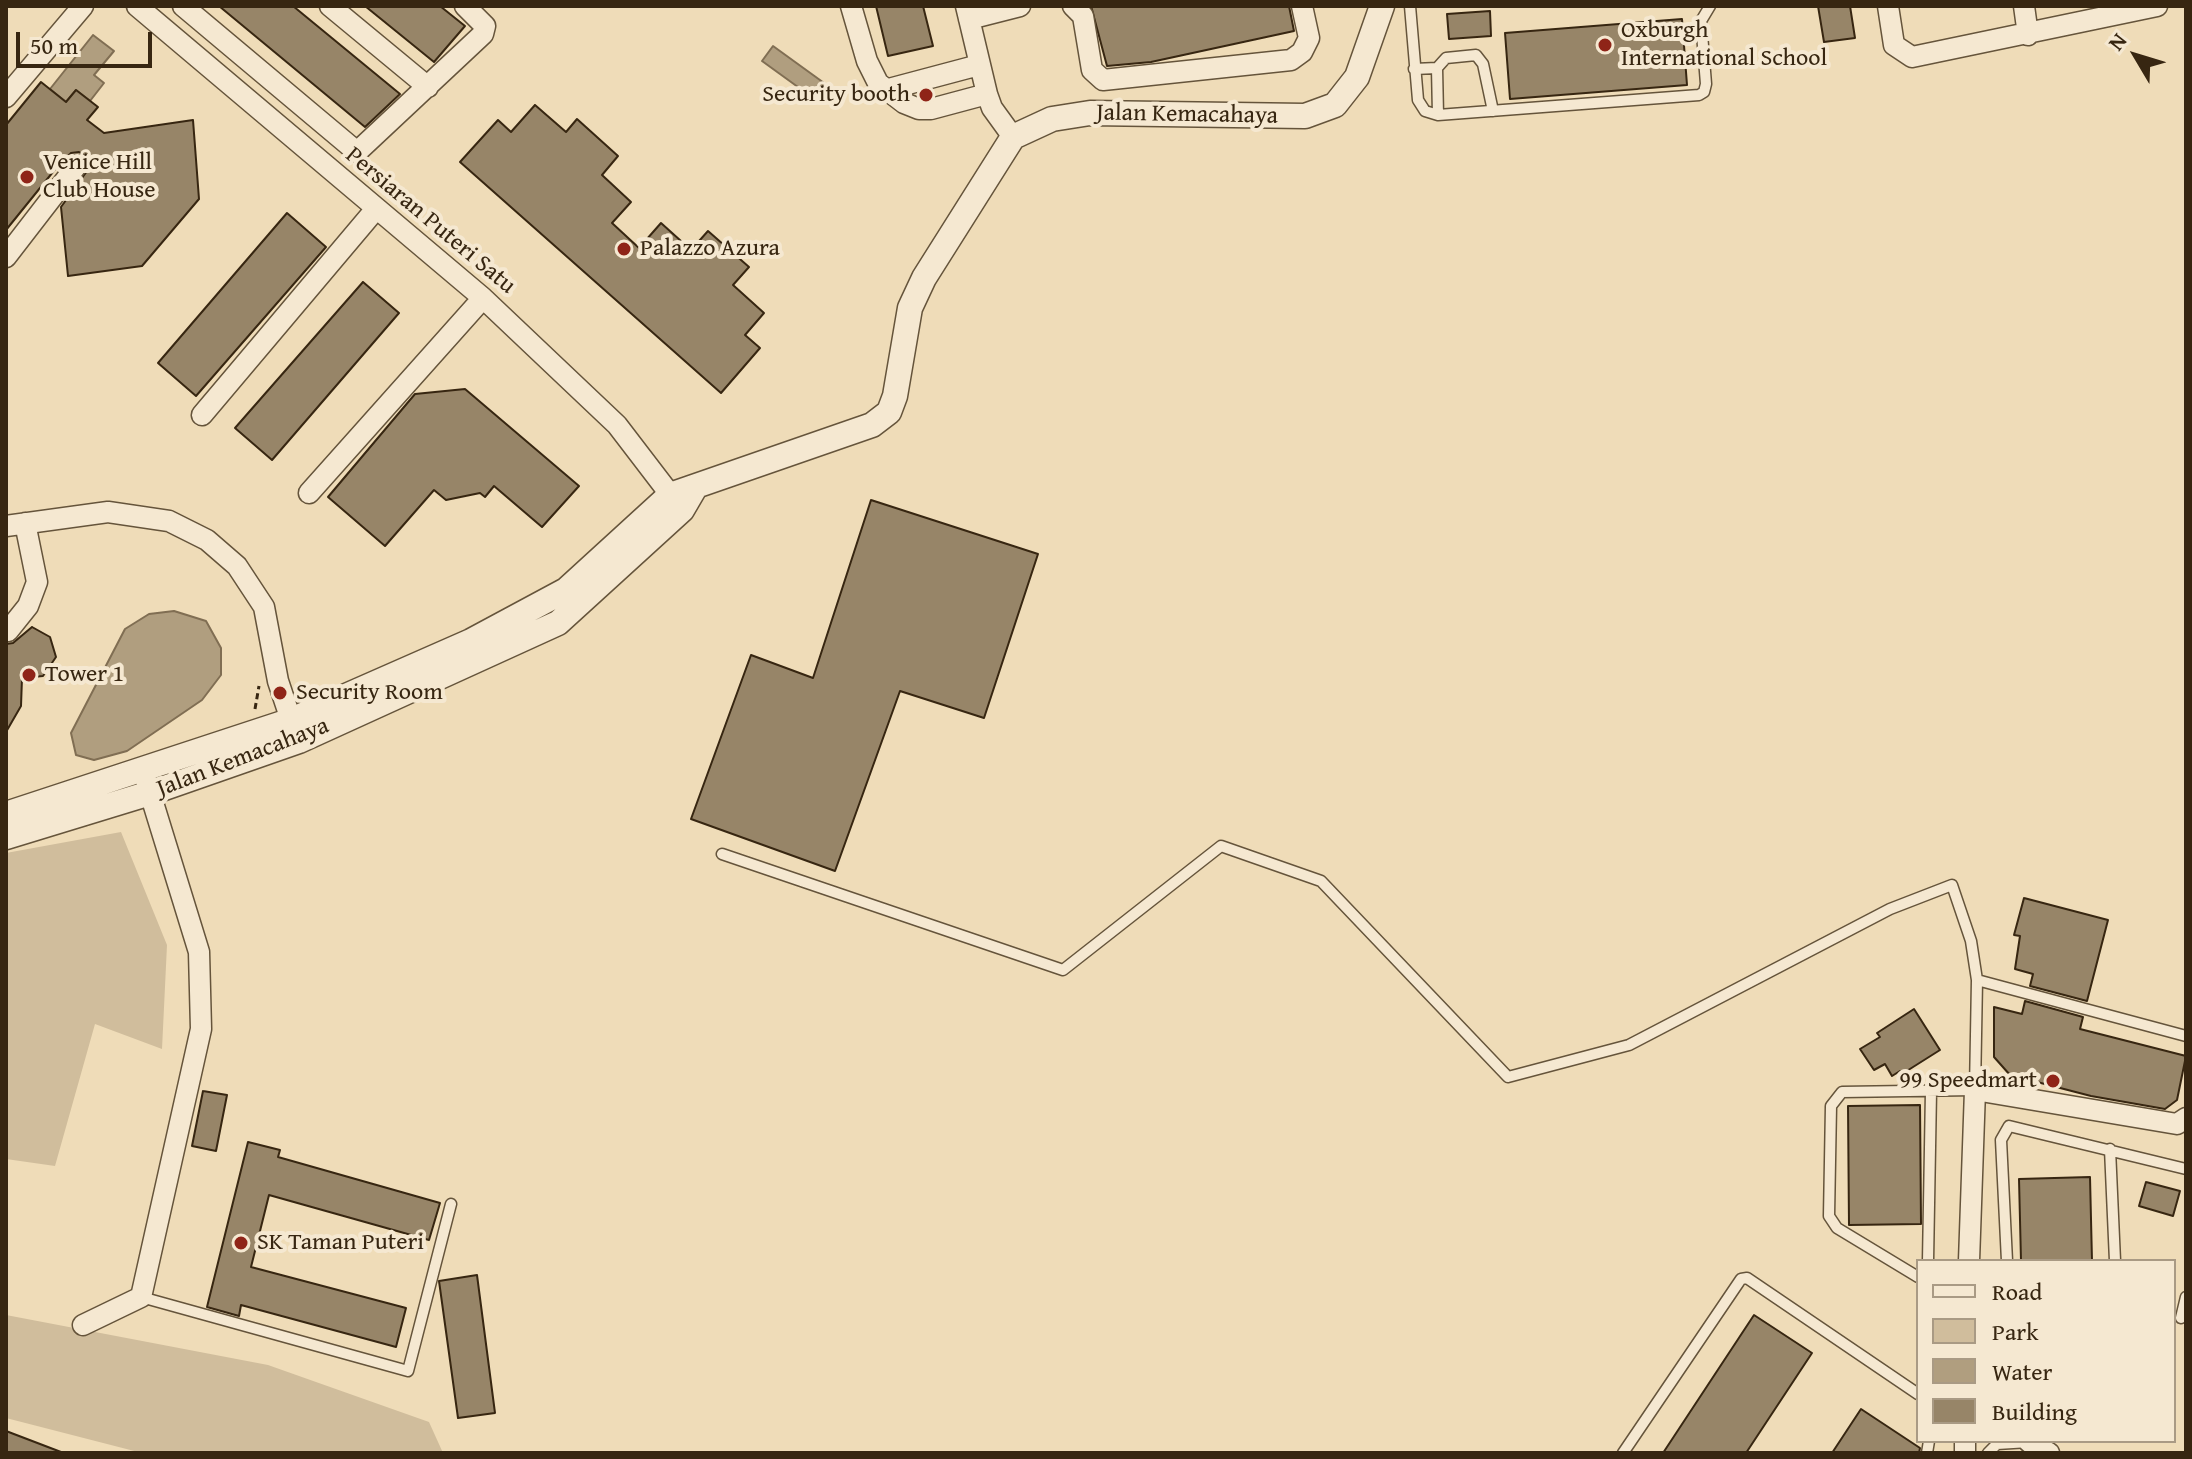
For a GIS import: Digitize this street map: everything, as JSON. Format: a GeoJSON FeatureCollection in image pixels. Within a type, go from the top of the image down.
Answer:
{"type":"FeatureCollection","features":[{"type":"Feature","properties":{"kind":"street"},"geometry":{"type":"LineString","coordinates":[[6,97],[83,6]]}},
{"type":"Feature","properties":{"kind":"street","name":"Persiaran Puteri Satu"},"geometry":{"type":"LineString","coordinates":[[137,6],[375,210],[483,298],[617,425],[676,503]]}},
{"type":"Feature","properties":{"kind":"street"},"geometry":{"type":"LineString","coordinates":[[183,6],[357,152],[365,149],[483,34],[485,26],[465,6]]}},
{"type":"Feature","properties":{"kind":"street"},"geometry":{"type":"LineString","coordinates":[[330,6],[428,87]]}},
{"type":"Feature","properties":{"kind":"street"},"geometry":{"type":"LineString","coordinates":[[851,6],[867,61],[885,90],[919,109],[987,94]]}},
{"type":"Feature","properties":{"kind":"street"},"geometry":{"type":"LineString","coordinates":[[1013,137],[992,108],[968,12],[1020,6]]}},
{"type":"Feature","properties":{"kind":"street"},"geometry":{"type":"LineString","coordinates":[[1073,6],[1083,16],[1092,70],[1103,80],[1291,60],[1302,52],[1309,38],[1302,6]]}},
{"type":"Feature","properties":{"kind":"street","name":"Jalan Kemacahaya"},"geometry":{"type":"LineString","coordinates":[[6,837],[147,782],[294,731],[566,590],[696,486],[872,425],[889,412],[895,396],[910,308],[924,278],[1013,137],[1052,119],[1090,113],[1305,116],[1335,105],[1357,77],[1382,6]]}},
{"type":"Feature","properties":{"kind":"street"},"geometry":{"type":"LineString","coordinates":[[1888,6],[1894,45],[1912,57],[2157,6]]}},
{"type":"Feature","properties":{"kind":"street"},"geometry":{"type":"LineString","coordinates":[[2024,6],[2028,35]]}},
{"type":"Feature","properties":{"kind":"street"},"geometry":{"type":"LineString","coordinates":[[885,90],[979,65]]}},
{"type":"Feature","properties":{"kind":"street"},"geometry":{"type":"LineString","coordinates":[[6,257],[77,165]]}},
{"type":"Feature","properties":{"kind":"street"},"geometry":{"type":"LineString","coordinates":[[202,415],[375,210]]}},
{"type":"Feature","properties":{"kind":"street"},"geometry":{"type":"LineString","coordinates":[[309,493],[483,298]]}},
{"type":"Feature","properties":{"kind":"street"},"geometry":{"type":"LineString","coordinates":[[8,631],[28,606],[37,582],[16,524],[108,512],[169,521],[207,540],[237,566],[264,607],[294,731]]}},
{"type":"Feature","properties":{"kind":"street"},"geometry":{"type":"LineString","coordinates":[[83,1325],[141,1297],[201,1029],[199,952],[147,782]]}},
{"type":"Feature","properties":{"kind":"street","name":"Jalan Kemacahaya"},"geometry":{"type":"LineString","coordinates":[[6,814],[147,782]]}},
{"type":"Feature","properties":{"kind":"street"},"geometry":{"type":"LineString","coordinates":[[1969,1259],[1975,1090],[2177,1124],[2186,1118]]}},
{"type":"Feature","properties":{"kind":"street"},"geometry":{"type":"LineString","coordinates":[[2031,1443],[2049,1453]]}},
{"type":"Feature","properties":{"kind":"lane"},"geometry":{"type":"LineString","coordinates":[[1410,6],[1418,100],[1425,111],[1438,115],[1704,92],[1701,21],[1710,6]]}},
{"type":"Feature","properties":{"kind":"lane"},"geometry":{"type":"LineString","coordinates":[[1438,115],[1437,68],[1446,58],[1476,55],[1483,64],[1493,111]]}},
{"type":"Feature","properties":{"kind":"lane"},"geometry":{"type":"LineString","coordinates":[[1414,69],[1437,68]]}},
{"type":"Feature","properties":{"kind":"lane"},"geometry":{"type":"LineString","coordinates":[[722,854],[1063,970],[1221,846],[1321,881],[1508,1077],[1629,1045],[1890,909],[1952,885],[1971,941],[1977,980],[1975,1090],[1842,1092],[1831,1106],[1829,1216],[1837,1228],[1916,1276]]}},
{"type":"Feature","properties":{"kind":"lane"},"geometry":{"type":"LineString","coordinates":[[1977,980],[2186,1036]]}},
{"type":"Feature","properties":{"kind":"lane"},"geometry":{"type":"LineString","coordinates":[[1928,1259],[1931,1091]]}},
{"type":"Feature","properties":{"kind":"lane"},"geometry":{"type":"LineString","coordinates":[[2007,1259],[2001,1140],[2009,1126],[2186,1169]]}},
{"type":"Feature","properties":{"kind":"lane"},"geometry":{"type":"LineString","coordinates":[[2110,1149],[2115,1259]]}},
{"type":"Feature","properties":{"kind":"lane"},"geometry":{"type":"LineString","coordinates":[[141,1297],[408,1371],[451,1204]]}},
{"type":"Feature","properties":{"kind":"lane"},"geometry":{"type":"LineString","coordinates":[[1623,1453],[1741,1279],[1747,1278],[1916,1393]]}},
{"type":"Feature","properties":{"kind":"lane"},"geometry":{"type":"LineString","coordinates":[[2180,1318],[2186,1297]]}},
{"type":"Feature","properties":{"kind":"lane"},"geometry":{"type":"LineString","coordinates":[[1988,1453],[1997,1444],[2013,1443]]}},
{"type":"Feature","properties":{"kind":"path"},"geometry":{"type":"LineString","coordinates":[[243,714],[257,709],[259,682]]}},
{"type":"Feature","properties":{"kind":"green space"},"geometry":{"type":"Polygon","coordinates":[[[121,832],[167,945],[162,1049],[95,1024],[55,1166],[6,1159],[6,853],[121,832]]]}},
{"type":"Feature","properties":{"kind":"green space"},"geometry":{"type":"Polygon","coordinates":[[[6,1315],[268,1365],[429,1422],[443,1453],[142,1453],[6,1418],[6,1315]]]}},
{"type":"Feature","properties":{"kind":"water"},"geometry":{"type":"Polygon","coordinates":[[[93,35],[114,51],[94,75],[104,83],[90,101],[76,90],[66,102],[50,89],[93,35]]]}},
{"type":"Feature","properties":{"kind":"water"},"geometry":{"type":"Polygon","coordinates":[[[773,46],[831,88],[820,103],[762,61],[773,46]]]}},
{"type":"Feature","properties":{"kind":"water"},"geometry":{"type":"Polygon","coordinates":[[[174,611],[206,621],[221,648],[221,675],[202,700],[127,751],[94,760],[76,755],[71,733],[125,629],[149,614],[174,611]]]}},
{"type":"Feature","properties":{"kind":"building"},"geometry":{"type":"Polygon","coordinates":[[[219,6],[293,6],[400,94],[365,127],[219,6]]]}},
{"type":"Feature","properties":{"kind":"building"},"geometry":{"type":"Polygon","coordinates":[[[365,6],[440,6],[465,26],[434,62],[365,6]]]}},
{"type":"Feature","properties":{"kind":"building"},"geometry":{"type":"Polygon","coordinates":[[[876,6],[923,6],[933,46],[888,56],[876,6]]]}},
{"type":"Feature","properties":{"kind":"building"},"geometry":{"type":"Polygon","coordinates":[[[1091,6],[1289,6],[1294,31],[1151,62],[1107,66],[1091,6]]]}},
{"type":"Feature","properties":{"kind":"building"},"geometry":{"type":"Polygon","coordinates":[[[1818,6],[1850,6],[1855,38],[1824,42],[1818,6]]]}},
{"type":"Feature","properties":{"kind":"building"},"geometry":{"type":"Polygon","coordinates":[[[1490,11],[1491,36],[1449,39],[1447,14],[1490,11]]]}},
{"type":"Feature","properties":{"kind":"building"},"geometry":{"type":"Polygon","coordinates":[[[1682,19],[1687,85],[1510,99],[1505,33],[1682,19]]]}},
{"type":"Feature","properties":{"kind":"building"},"geometry":{"type":"Polygon","coordinates":[[[41,82],[66,102],[76,90],[98,107],[87,120],[104,133],[193,120],[199,199],[142,266],[68,276],[61,207],[90,167],[89,159],[79,152],[71,153],[57,167],[6,230],[6,125],[41,82]]]}},
{"type":"Feature","properties":{"kind":"building","name":"Palazzo Azura"},"geometry":{"type":"Polygon","coordinates":[[[535,105],[566,132],[577,119],[618,156],[602,175],[631,202],[612,223],[639,248],[661,223],[691,250],[708,231],[749,267],[733,285],[764,313],[745,335],[760,348],[721,393],[460,162],[498,120],[511,132],[535,105]]]}},
{"type":"Feature","properties":{"kind":"building"},"geometry":{"type":"Polygon","coordinates":[[[287,213],[326,247],[196,396],[158,363],[287,213]]]}},
{"type":"Feature","properties":{"kind":"building"},"geometry":{"type":"Polygon","coordinates":[[[363,282],[399,313],[272,460],[235,428],[363,282]]]}},
{"type":"Feature","properties":{"kind":"building"},"geometry":{"type":"Polygon","coordinates":[[[465,389],[579,486],[542,527],[494,486],[485,497],[480,493],[446,500],[434,490],[385,546],[328,497],[415,394],[465,389]]]}},
{"type":"Feature","properties":{"kind":"building"},"geometry":{"type":"Polygon","coordinates":[[[871,500],[1038,554],[984,718],[900,691],[835,871],[691,819],[751,655],[813,678],[871,500]]]}},
{"type":"Feature","properties":{"kind":"building","name":"Tower 1"},"geometry":{"type":"Polygon","coordinates":[[[32,627],[50,637],[56,657],[43,676],[22,678],[21,706],[6,732],[6,644],[13,643],[32,627]]]}},
{"type":"Feature","properties":{"kind":"building"},"geometry":{"type":"Polygon","coordinates":[[[2024,898],[2108,920],[2087,1001],[2030,986],[2033,974],[2015,969],[2020,936],[2014,935],[2024,898]]]}},
{"type":"Feature","properties":{"kind":"building"},"geometry":{"type":"Polygon","coordinates":[[[2025,1001],[2083,1017],[2080,1029],[2186,1056],[2177,1100],[2165,1109],[2091,1096],[2010,1075],[1994,1057],[1994,1007],[2022,1014],[2025,1001]]]}},
{"type":"Feature","properties":{"kind":"building"},"geometry":{"type":"Polygon","coordinates":[[[1914,1009],[1940,1050],[1902,1074],[1900,1071],[1892,1076],[1885,1064],[1874,1070],[1860,1049],[1880,1037],[1877,1033],[1914,1009]]]}},
{"type":"Feature","properties":{"kind":"building"},"geometry":{"type":"Polygon","coordinates":[[[203,1091],[227,1095],[216,1151],[192,1146],[203,1091]]]}},
{"type":"Feature","properties":{"kind":"building"},"geometry":{"type":"Polygon","coordinates":[[[1920,1105],[1921,1224],[1849,1225],[1848,1106],[1920,1105]]]}},
{"type":"Feature","properties":{"kind":"building"},"geometry":{"type":"Polygon","coordinates":[[[248,1142],[280,1150],[278,1157],[440,1203],[429,1240],[269,1195],[251,1267],[406,1308],[396,1347],[241,1305],[239,1316],[207,1307],[248,1142]]]}},
{"type":"Feature","properties":{"kind":"building"},"geometry":{"type":"Polygon","coordinates":[[[2090,1177],[2092,1259],[2021,1259],[2019,1179],[2090,1177]]]}},
{"type":"Feature","properties":{"kind":"building"},"geometry":{"type":"Polygon","coordinates":[[[2146,1182],[2180,1191],[2173,1216],[2139,1206],[2146,1182]]]}},
{"type":"Feature","properties":{"kind":"building"},"geometry":{"type":"Polygon","coordinates":[[[477,1275],[495,1413],[458,1418],[439,1281],[477,1275]]]}},
{"type":"Feature","properties":{"kind":"building"},"geometry":{"type":"Polygon","coordinates":[[[1754,1315],[1812,1353],[1746,1453],[1663,1453],[1754,1315]]]}},
{"type":"Feature","properties":{"kind":"building"},"geometry":{"type":"Polygon","coordinates":[[[1861,1409],[1920,1448],[1919,1453],[1832,1453],[1861,1409]]]}},
{"type":"Feature","properties":{"kind":"building"},"geometry":{"type":"Polygon","coordinates":[[[6,1431],[61,1452],[61,1453],[6,1453],[6,1431]]]}},
{"type":"Feature","properties":{"kind":"place","name":"Oxburgh International School"},"geometry":{"type":"Point","coordinates":[1605,45]}},
{"type":"Feature","properties":{"kind":"place","name":"Security booth"},"geometry":{"type":"Point","coordinates":[926,95]}},
{"type":"Feature","properties":{"kind":"place","name":"Venice Hill Club House"},"geometry":{"type":"Point","coordinates":[27,177]}},
{"type":"Feature","properties":{"kind":"place","name":"Palazzo Azura"},"geometry":{"type":"Point","coordinates":[624,249]}},
{"type":"Feature","properties":{"kind":"place","name":"Tower 1"},"geometry":{"type":"Point","coordinates":[29,675]}},
{"type":"Feature","properties":{"kind":"place","name":"Security Room"},"geometry":{"type":"Point","coordinates":[280,693]}},
{"type":"Feature","properties":{"kind":"place","name":"99 Speedmart"},"geometry":{"type":"Point","coordinates":[2053,1081]}},
{"type":"Feature","properties":{"kind":"place","name":"SK Taman Puteri"},"geometry":{"type":"Point","coordinates":[241,1243]}}]}
